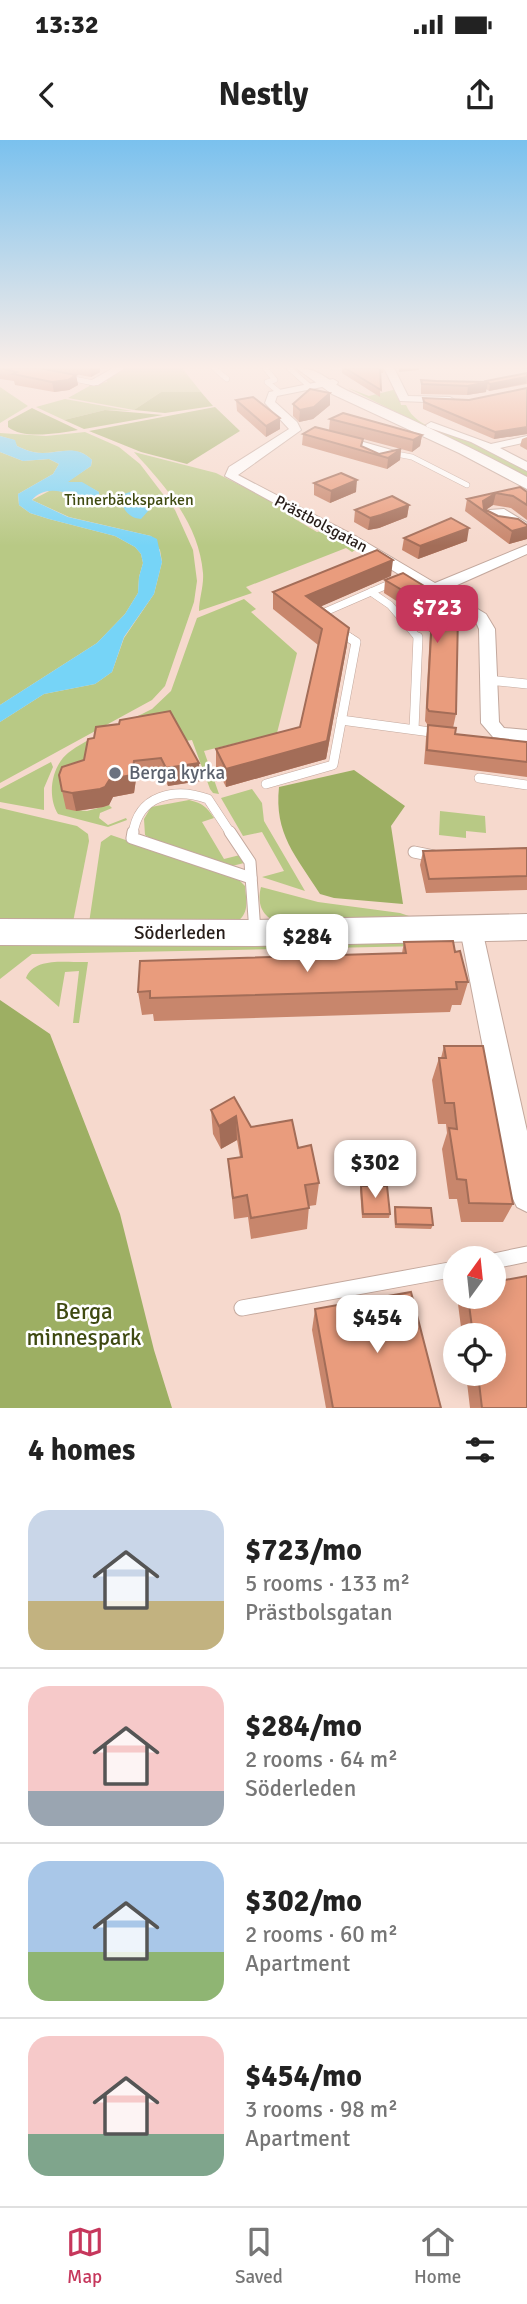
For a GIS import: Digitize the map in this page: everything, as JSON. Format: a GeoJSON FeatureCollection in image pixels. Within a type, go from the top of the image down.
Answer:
{"type":"FeatureCollection","features":[{"type":"Feature","properties":{"kind":"main road"},"geometry":{"type":"LineString","coordinates":[[415,427],[527,484]]}},
{"type":"Feature","properties":{"kind":"main road","name":"Söderleden"},"geometry":{"type":"LineString","coordinates":[[0,932],[255,933],[527,927]]}},
{"type":"Feature","properties":{"kind":"street","name":"Prästbolsgatan"},"geometry":{"type":"LineString","coordinates":[[294,427],[292,433],[233,470],[233,478],[304,514],[481,617],[487,629],[490,723],[495,735],[527,736]]}},
{"type":"Feature","properties":{"kind":"street"},"geometry":{"type":"LineString","coordinates":[[295,427],[307,430]]}},
{"type":"Feature","properties":{"kind":"street"},"geometry":{"type":"LineString","coordinates":[[436,427],[491,447],[527,467]]}},
{"type":"Feature","properties":{"kind":"street"},"geometry":{"type":"LineString","coordinates":[[330,436],[374,448],[367,455],[385,459],[391,457],[391,453]]}},
{"type":"Feature","properties":{"kind":"street"},"geometry":{"type":"LineString","coordinates":[[491,447],[527,439]]}},
{"type":"Feature","properties":{"kind":"street"},"geometry":{"type":"LineString","coordinates":[[435,589],[527,549]]}},
{"type":"Feature","properties":{"kind":"street"},"geometry":{"type":"LineString","coordinates":[[471,929],[527,1197]]}},
{"type":"Feature","properties":{"kind":"lane"},"geometry":{"type":"LineString","coordinates":[[391,453],[412,457],[467,485]]}},
{"type":"Feature","properties":{"kind":"lane"},"geometry":{"type":"LineString","coordinates":[[266,784],[334,765],[356,642],[318,615],[411,575]]}},
{"type":"Feature","properties":{"kind":"lane"},"geometry":{"type":"LineString","coordinates":[[371,592],[390,605],[418,637],[414,729]]}},
{"type":"Feature","properties":{"kind":"lane"},"geometry":{"type":"LineString","coordinates":[[488,680],[527,684]]}},
{"type":"Feature","properties":{"kind":"lane"},"geometry":{"type":"LineString","coordinates":[[341,720],[455,735]]}},
{"type":"Feature","properties":{"kind":"lane"},"geometry":{"type":"LineString","coordinates":[[479,778],[527,785]]}},
{"type":"Feature","properties":{"kind":"lane"},"geometry":{"type":"LineString","coordinates":[[251,878],[132,838],[139,811],[155,799],[172,796],[190,794],[208,799],[250,862],[255,933]]}},
{"type":"Feature","properties":{"kind":"lane"},"geometry":{"type":"LineString","coordinates":[[414,852],[447,856]]}},
{"type":"Feature","properties":{"kind":"lane"},"geometry":{"type":"LineString","coordinates":[[506,1258],[527,1254]]}},
{"type":"Feature","properties":{"kind":"lane"},"geometry":{"type":"LineString","coordinates":[[242,1308],[443,1271]]}},
{"type":"Feature","properties":{"kind":"green space"},"geometry":{"type":"Polygon","coordinates":[[[8,427],[72,427],[78,430],[52,434],[15,431],[8,427]]]}},
{"type":"Feature","properties":{"kind":"green space"},"geometry":{"type":"Polygon","coordinates":[[[109,427],[236,427],[240,431],[187,464],[141,452],[89,431],[109,427]]]}},
{"type":"Feature","properties":{"kind":"green space"},"geometry":{"type":"Polygon","coordinates":[[[426,427],[491,449],[527,469],[527,478],[426,427]]]}},
{"type":"Feature","properties":{"kind":"green space","name":"Tinnerbäcksparken"},"geometry":{"type":"Polygon","coordinates":[[[85,432],[119,447],[140,464],[175,510],[193,550],[197,581],[194,602],[165,686],[152,700],[0,783],[0,722],[44,694],[95,684],[112,672],[124,638],[154,594],[162,562],[160,550],[151,536],[69,517],[32,500],[53,489],[68,494],[73,505],[90,505],[99,492],[80,482],[67,482],[91,466],[92,460],[71,451],[31,452],[17,446],[14,440],[0,436],[0,433],[46,436],[85,432]]]}},
{"type":"Feature","properties":{"kind":"green space"},"geometry":{"type":"Polygon","coordinates":[[[0,452],[23,461],[49,459],[59,464],[53,474],[18,494],[19,505],[30,513],[115,536],[135,547],[141,554],[143,563],[138,593],[125,614],[97,643],[0,705],[0,452]]]}},
{"type":"Feature","properties":{"kind":"green space"},"geometry":{"type":"Polygon","coordinates":[[[134,452],[216,473],[302,516],[295,519],[317,532],[325,530],[357,549],[352,552],[346,548],[246,587],[252,593],[199,611],[203,573],[195,538],[179,507],[134,452]]]}},
{"type":"Feature","properties":{"kind":"green space"},"geometry":{"type":"Polygon","coordinates":[[[244,599],[256,609],[251,612],[297,653],[277,733],[204,751],[219,794],[210,789],[192,740],[179,742],[64,793],[67,809],[87,811],[109,805],[112,808],[100,813],[99,818],[108,825],[126,818],[127,820],[108,827],[58,814],[52,790],[54,774],[62,759],[86,741],[152,709],[171,691],[197,618],[244,599]]]}},
{"type":"Feature","properties":{"kind":"green space"},"geometry":{"type":"Polygon","coordinates":[[[51,762],[53,767],[44,788],[44,810],[0,802],[0,789],[51,762]]]}},
{"type":"Feature","properties":{"kind":"green space"},"geometry":{"type":"Polygon","coordinates":[[[354,770],[405,806],[391,826],[403,904],[334,898],[320,894],[295,856],[283,831],[278,804],[279,787],[354,770]]]}},
{"type":"Feature","properties":{"kind":"green space"},"geometry":{"type":"Polygon","coordinates":[[[252,789],[262,803],[264,821],[305,891],[262,877],[284,871],[262,832],[243,836],[221,798],[252,789]]]}},
{"type":"Feature","properties":{"kind":"green space"},"geometry":{"type":"Polygon","coordinates":[[[189,800],[204,806],[214,818],[202,822],[224,859],[240,855],[244,863],[232,866],[145,835],[144,819],[151,807],[189,800]]]}},
{"type":"Feature","properties":{"kind":"green space"},"geometry":{"type":"Polygon","coordinates":[[[0,808],[77,826],[88,834],[89,841],[73,922],[0,921],[0,808]]]}},
{"type":"Feature","properties":{"kind":"green space"},"geometry":{"type":"Polygon","coordinates":[[[440,811],[485,816],[486,833],[466,831],[466,838],[439,835],[440,811]]]}},
{"type":"Feature","properties":{"kind":"green space"},"geometry":{"type":"Polygon","coordinates":[[[111,835],[237,878],[245,886],[244,914],[238,921],[89,923],[101,842],[111,835]]]}},
{"type":"Feature","properties":{"kind":"green space"},"geometry":{"type":"Polygon","coordinates":[[[261,887],[318,902],[400,913],[409,916],[410,920],[275,921],[266,915],[261,907],[261,887]]]}},
{"type":"Feature","properties":{"kind":"green space"},"geometry":{"type":"Polygon","coordinates":[[[422,941],[424,946],[32,954],[0,979],[0,942],[422,941]]]}},
{"type":"Feature","properties":{"kind":"green space"},"geometry":{"type":"Polygon","coordinates":[[[88,962],[79,1023],[73,1023],[79,971],[65,972],[59,1007],[26,978],[36,966],[88,962]]]}},
{"type":"Feature","properties":{"kind":"green space","name":"Berga minnespark"},"geometry":{"type":"Polygon","coordinates":[[[0,1000],[50,1034],[120,1214],[154,1350],[172,1408],[0,1408],[0,1000]]]}},
{"type":"Feature","properties":{"kind":"water"},"geometry":{"type":"Polygon","coordinates":[[[0,436],[15,440],[17,446],[33,452],[71,450],[85,454],[92,460],[91,466],[68,482],[82,482],[99,492],[99,500],[95,505],[73,505],[67,500],[68,494],[59,491],[44,492],[32,500],[68,517],[151,536],[157,539],[162,562],[154,594],[124,637],[112,672],[95,684],[44,694],[0,722],[0,705],[97,643],[125,614],[138,593],[143,563],[141,554],[135,547],[115,536],[30,513],[19,505],[18,494],[53,474],[59,464],[49,459],[23,461],[0,452],[0,436]]]}},
{"type":"Feature","properties":{"kind":"water"},"geometry":{"type":"Polygon","coordinates":[[[130,492],[149,510],[141,519],[132,517],[122,504],[121,495],[130,492]]]}},
{"type":"Feature","properties":{"kind":"building"},"geometry":{"type":"Polygon","coordinates":[[[316,427],[363,439],[361,446],[379,454],[401,449],[388,458],[303,434],[316,427]]]}},
{"type":"Feature","properties":{"kind":"building"},"geometry":{"type":"Polygon","coordinates":[[[362,427],[394,427],[422,435],[413,440],[362,427]]]}},
{"type":"Feature","properties":{"kind":"building"},"geometry":{"type":"Polygon","coordinates":[[[484,427],[526,427],[495,432],[484,427]]]}},
{"type":"Feature","properties":{"kind":"building"},"geometry":{"type":"Polygon","coordinates":[[[341,473],[357,480],[331,491],[314,483],[341,473]]]}},
{"type":"Feature","properties":{"kind":"building"},"geometry":{"type":"Polygon","coordinates":[[[520,487],[527,492],[527,505],[513,496],[496,493],[483,501],[484,509],[498,516],[518,519],[527,525],[512,531],[467,499],[520,487]]]}},
{"type":"Feature","properties":{"kind":"building"},"geometry":{"type":"Polygon","coordinates":[[[392,496],[409,505],[370,518],[355,510],[392,496]]]}},
{"type":"Feature","properties":{"kind":"building"},"geometry":{"type":"Polygon","coordinates":[[[451,518],[469,528],[420,546],[404,538],[451,518]]]}},
{"type":"Feature","properties":{"kind":"building"},"geometry":{"type":"Polygon","coordinates":[[[377,550],[393,560],[306,596],[349,628],[327,741],[226,769],[216,749],[300,727],[322,629],[273,592],[377,550]]]}},
{"type":"Feature","properties":{"kind":"building"},"geometry":{"type":"Polygon","coordinates":[[[403,573],[434,592],[427,595],[458,615],[456,714],[429,711],[427,708],[432,618],[409,603],[417,599],[385,580],[403,573]]]}},
{"type":"Feature","properties":{"kind":"building"},"geometry":{"type":"Polygon","coordinates":[[[170,711],[199,763],[166,768],[161,758],[134,761],[132,775],[110,779],[105,787],[72,793],[62,791],[59,775],[62,767],[84,760],[88,739],[94,738],[96,727],[170,711]]]}},
{"type":"Feature","properties":{"kind":"building"},"geometry":{"type":"Polygon","coordinates":[[[428,725],[456,728],[455,734],[527,742],[527,762],[427,750],[428,725]]]}},
{"type":"Feature","properties":{"kind":"building"},"geometry":{"type":"Polygon","coordinates":[[[527,848],[527,876],[429,879],[423,851],[527,848]]]}},
{"type":"Feature","properties":{"kind":"building"},"geometry":{"type":"Polygon","coordinates":[[[453,941],[455,952],[460,951],[468,982],[456,982],[457,989],[150,998],[150,991],[138,992],[140,961],[406,953],[404,942],[453,941]]]}},
{"type":"Feature","properties":{"kind":"building"},"geometry":{"type":"Polygon","coordinates":[[[444,1046],[483,1046],[513,1204],[469,1203],[466,1180],[457,1179],[449,1128],[457,1129],[454,1103],[445,1103],[439,1058],[446,1058],[444,1046]]]}},
{"type":"Feature","properties":{"kind":"building"},"geometry":{"type":"Polygon","coordinates":[[[234,1097],[251,1127],[292,1120],[298,1148],[311,1145],[319,1183],[305,1185],[309,1208],[251,1218],[247,1195],[233,1198],[228,1159],[242,1157],[236,1116],[219,1126],[211,1110],[234,1097]]]}},
{"type":"Feature","properties":{"kind":"building"},"geometry":{"type":"Polygon","coordinates":[[[361,1186],[387,1186],[390,1214],[363,1214],[361,1186]]]}},
{"type":"Feature","properties":{"kind":"building"},"geometry":{"type":"Polygon","coordinates":[[[395,1207],[431,1208],[433,1225],[396,1224],[395,1207]]]}},
{"type":"Feature","properties":{"kind":"building"},"geometry":{"type":"Polygon","coordinates":[[[527,1276],[527,1408],[482,1408],[479,1386],[506,1386],[506,1323],[471,1323],[470,1309],[506,1309],[506,1280],[527,1276]]]}},
{"type":"Feature","properties":{"kind":"building"},"geometry":{"type":"Polygon","coordinates":[[[411,1292],[441,1408],[333,1408],[315,1309],[411,1292]]]}},
{"type":"Feature","properties":{"kind":"place","name":"Berga kyrka"},"geometry":{"type":"Point","coordinates":[115,773]}}]}
